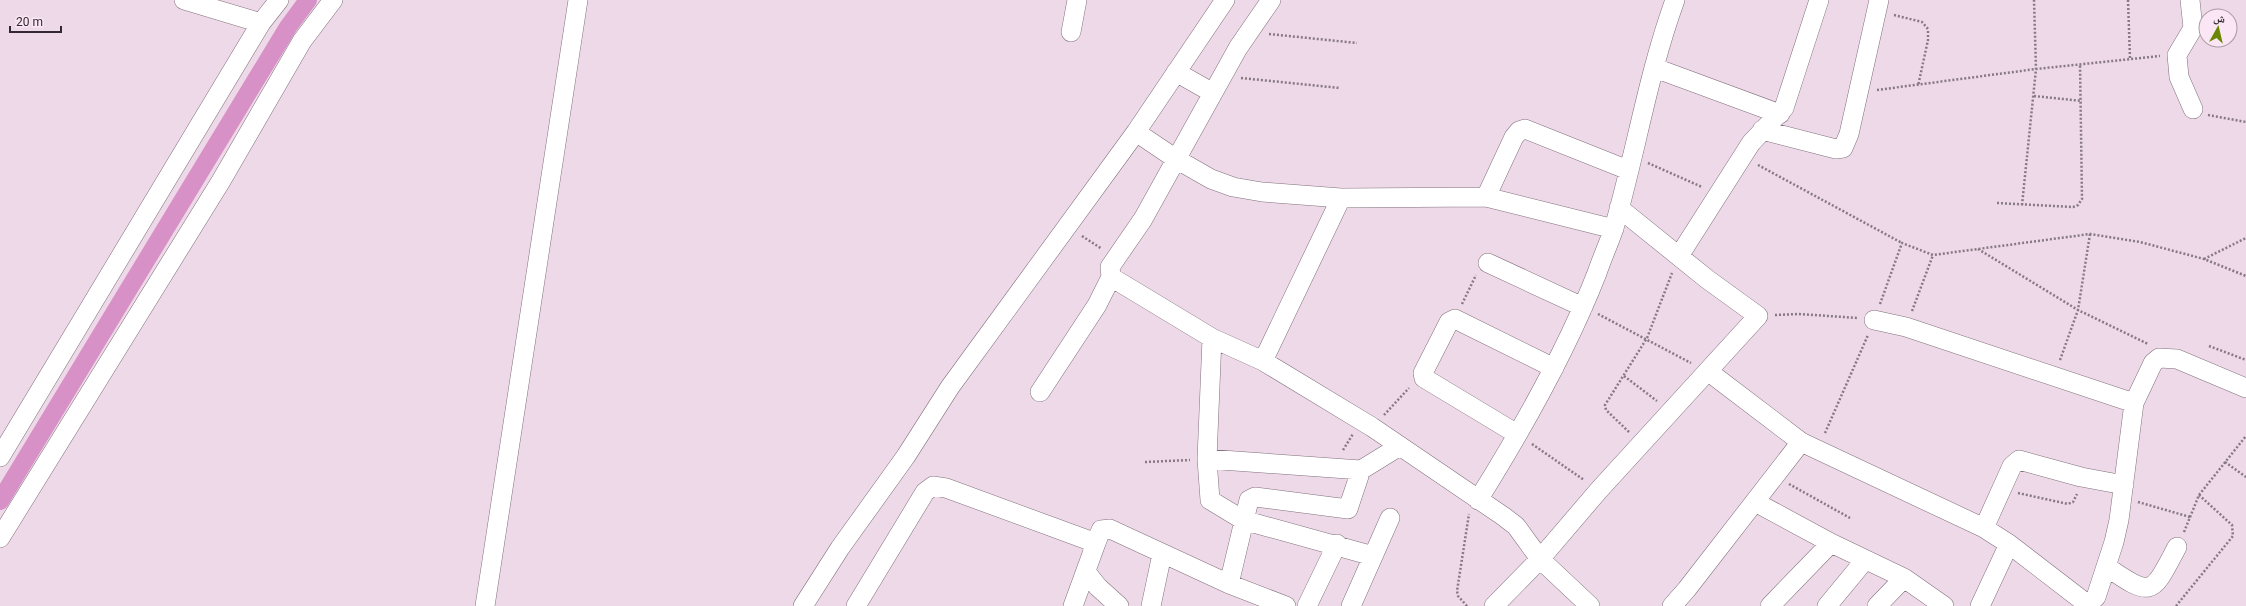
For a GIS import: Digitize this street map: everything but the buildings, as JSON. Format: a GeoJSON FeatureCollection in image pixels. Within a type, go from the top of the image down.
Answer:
{"type":"FeatureCollection","features":[{"type":"Feature","properties":{"kind":"street"},"geometry":{"type":"LineString","coordinates":[[184,0],[261,23]]}},
{"type":"Feature","properties":{"kind":"street"},"geometry":{"type":"LineString","coordinates":[[0,456],[261,23],[279,0]]}},
{"type":"Feature","properties":{"kind":"street"},"geometry":{"type":"LineString","coordinates":[[0,538],[221,181],[302,41],[333,0]]}},
{"type":"Feature","properties":{"kind":"street"},"geometry":{"type":"LineString","coordinates":[[485,606],[578,0]]}},
{"type":"Feature","properties":{"kind":"street"},"geometry":{"type":"LineString","coordinates":[[1071,32],[1077,0]]}},
{"type":"Feature","properties":{"kind":"street"},"geometry":{"type":"LineString","coordinates":[[803,606],[840,548],[906,456],[950,387],[1066,225],[1136,132],[1225,0]]}},
{"type":"Feature","properties":{"kind":"street"},"geometry":{"type":"LineString","coordinates":[[1040,392],[1097,305],[1111,278],[1110,267],[1115,258],[1143,219],[1221,76],[1271,0]]}},
{"type":"Feature","properties":{"kind":"street"},"geometry":{"type":"LineString","coordinates":[[1679,256],[1742,156],[1762,130],[1780,114],[1787,101],[1819,0]]}},
{"type":"Feature","properties":{"kind":"street"},"geometry":{"type":"LineString","coordinates":[[2190,0],[2193,28],[2177,55],[2179,77],[2193,109]]}},
{"type":"Feature","properties":{"kind":"street"},"geometry":{"type":"LineString","coordinates":[[1475,498],[1517,434],[1554,368],[1583,307],[1614,229],[1655,68],[1670,2]]}},
{"type":"Feature","properties":{"kind":"street"},"geometry":{"type":"LineString","coordinates":[[1762,130],[1836,149],[1843,148],[1849,134],[1877,5]]}},
{"type":"Feature","properties":{"kind":"street"},"geometry":{"type":"LineString","coordinates":[[1655,68],[1780,114]]}},
{"type":"Feature","properties":{"kind":"street"},"geometry":{"type":"LineString","coordinates":[[1176,72],[1213,93]]}},
{"type":"Feature","properties":{"kind":"street"},"geometry":{"type":"LineString","coordinates":[[1486,197],[1514,137],[1519,131],[1525,129],[1630,162]]}},
{"type":"Feature","properties":{"kind":"street"},"geometry":{"type":"LineString","coordinates":[[1136,132],[1176,159],[1211,179],[1233,186],[1262,192],[1341,198],[1486,197],[1614,229]]}},
{"type":"Feature","properties":{"kind":"street"},"geometry":{"type":"LineString","coordinates":[[1263,361],[1341,198]]}},
{"type":"Feature","properties":{"kind":"street"},"geometry":{"type":"LineString","coordinates":[[1494,606],[1540,559],[1599,490],[1709,372],[1758,316],[1619,208]]}},
{"type":"Feature","properties":{"kind":"street"},"geometry":{"type":"LineString","coordinates":[[1488,263],[1583,307]]}},
{"type":"Feature","properties":{"kind":"street"},"geometry":{"type":"LineString","coordinates":[[1111,278],[1212,338],[1263,361],[1367,424],[1400,446],[1516,526],[1540,559],[1590,606]]}},
{"type":"Feature","properties":{"kind":"street"},"geometry":{"type":"LineString","coordinates":[[1517,434],[1426,380],[1422,375],[1450,322],[1455,319],[1554,368]]}},
{"type":"Feature","properties":{"kind":"street"},"geometry":{"type":"LineString","coordinates":[[1874,320],[1906,327],[2134,403]]}},
{"type":"Feature","properties":{"kind":"street"},"geometry":{"type":"LineString","coordinates":[[1212,338],[1207,459],[1210,500],[1243,520],[1337,544],[1373,556]]}},
{"type":"Feature","properties":{"kind":"street"},"geometry":{"type":"LineString","coordinates":[[1709,372],[1809,446],[1984,528],[2009,544],[2086,605],[2096,597],[2107,567],[2119,520],[2124,491],[2134,403],[2153,363],[2159,358],[2177,358],[2246,388]]}},
{"type":"Feature","properties":{"kind":"street"},"geometry":{"type":"LineString","coordinates":[[1207,459],[1361,470],[1400,446]]}},
{"type":"Feature","properties":{"kind":"street"},"geometry":{"type":"LineString","coordinates":[[1672,606],[1774,476],[1809,446]]}},
{"type":"Feature","properties":{"kind":"street"},"geometry":{"type":"LineString","coordinates":[[1984,528],[2000,489],[2012,466],[2019,460],[2081,476],[2124,491]]}},
{"type":"Feature","properties":{"kind":"street"},"geometry":{"type":"LineString","coordinates":[[1229,584],[1243,520],[1249,500],[1255,497],[1348,509],[1361,470]]}},
{"type":"Feature","properties":{"kind":"street"},"geometry":{"type":"LineString","coordinates":[[856,606],[928,487],[933,486],[946,488],[1096,543]]}},
{"type":"Feature","properties":{"kind":"street"},"geometry":{"type":"LineString","coordinates":[[1755,502],[1831,543],[1904,578],[1944,606]]}},
{"type":"Feature","properties":{"kind":"street"},"geometry":{"type":"LineString","coordinates":[[1351,606],[1390,518]]}},
{"type":"Feature","properties":{"kind":"street"},"geometry":{"type":"LineString","coordinates":[[1073,606],[1101,530],[1110,529],[1229,584],[1286,606]]}},
{"type":"Feature","properties":{"kind":"street"},"geometry":{"type":"LineString","coordinates":[[1770,606],[1831,543]]}},
{"type":"Feature","properties":{"kind":"street"},"geometry":{"type":"LineString","coordinates":[[1307,606],[1337,544]]}},
{"type":"Feature","properties":{"kind":"street"},"geometry":{"type":"LineString","coordinates":[[1980,606],[2009,544]]}},
{"type":"Feature","properties":{"kind":"street"},"geometry":{"type":"LineString","coordinates":[[2107,567],[2140,588],[2151,587],[2160,580],[2177,547]]}},
{"type":"Feature","properties":{"kind":"street"},"geometry":{"type":"LineString","coordinates":[[1151,606],[1162,554]]}},
{"type":"Feature","properties":{"kind":"street"},"geometry":{"type":"LineString","coordinates":[[1827,606],[1865,560]]}},
{"type":"Feature","properties":{"kind":"street"},"geometry":{"type":"LineString","coordinates":[[1086,572],[1098,587],[1119,606]]}},
{"type":"Feature","properties":{"kind":"street"},"geometry":{"type":"LineString","coordinates":[[1877,606],[1904,578]]}},
{"type":"Feature","properties":{"kind":"path"},"geometry":{"type":"LineString","coordinates":[[2022,206],[2036,69],[2034,0]]}},
{"type":"Feature","properties":{"kind":"path"},"geometry":{"type":"LineString","coordinates":[[2128,0],[2130,59]]}},
{"type":"Feature","properties":{"kind":"path"},"geometry":{"type":"LineString","coordinates":[[1877,5],[1922,22],[1928,29],[1928,40],[1918,86]]}},
{"type":"Feature","properties":{"kind":"path"},"geometry":{"type":"LineString","coordinates":[[1249,32],[1357,43]]}},
{"type":"Feature","properties":{"kind":"path"},"geometry":{"type":"LineString","coordinates":[[1858,91],[1918,86],[2080,64],[2177,55]]}},
{"type":"Feature","properties":{"kind":"path"},"geometry":{"type":"LineString","coordinates":[[1997,203],[2022,206],[2073,207],[2078,205],[2082,199],[2082,101],[2080,64]]}},
{"type":"Feature","properties":{"kind":"path"},"geometry":{"type":"LineString","coordinates":[[1221,76],[1340,88]]}},
{"type":"Feature","properties":{"kind":"path"},"geometry":{"type":"LineString","coordinates":[[2034,96],[2082,101]]}},
{"type":"Feature","properties":{"kind":"path"},"geometry":{"type":"LineString","coordinates":[[2193,109],[2203,114],[2246,122]]}},
{"type":"Feature","properties":{"kind":"path"},"geometry":{"type":"LineString","coordinates":[[1742,156],[1902,243],[1933,255],[2090,234],[2140,242],[2204,259],[2246,276]]}},
{"type":"Feature","properties":{"kind":"path"},"geometry":{"type":"LineString","coordinates":[[1630,162],[1717,194]]}},
{"type":"Feature","properties":{"kind":"path"},"geometry":{"type":"LineString","coordinates":[[1066,225],[1115,258]]}},
{"type":"Feature","properties":{"kind":"path"},"geometry":{"type":"LineString","coordinates":[[2055,376],[2078,310],[2090,234]]}},
{"type":"Feature","properties":{"kind":"path"},"geometry":{"type":"LineString","coordinates":[[2204,259],[2246,238]]}},
{"type":"Feature","properties":{"kind":"path"},"geometry":{"type":"LineString","coordinates":[[1809,446],[1874,320],[1902,243]]}},
{"type":"Feature","properties":{"kind":"path"},"geometry":{"type":"LineString","coordinates":[[1978,249],[2078,310],[2149,345]]}},
{"type":"Feature","properties":{"kind":"path"},"geometry":{"type":"LineString","coordinates":[[1906,327],[1933,255]]}},
{"type":"Feature","properties":{"kind":"path"},"geometry":{"type":"LineString","coordinates":[[1642,444],[1606,410],[1606,401],[1648,338],[1679,256]]}},
{"type":"Feature","properties":{"kind":"path"},"geometry":{"type":"LineString","coordinates":[[1455,319],[1480,266],[1488,263]]}},
{"type":"Feature","properties":{"kind":"path"},"geometry":{"type":"LineString","coordinates":[[1583,307],[1648,338],[1709,372]]}},
{"type":"Feature","properties":{"kind":"path"},"geometry":{"type":"LineString","coordinates":[[1758,316],[1798,314],[1874,320]]}},
{"type":"Feature","properties":{"kind":"path"},"geometry":{"type":"LineString","coordinates":[[2209,346],[2246,360]]}},
{"type":"Feature","properties":{"kind":"path"},"geometry":{"type":"LineString","coordinates":[[1332,468],[1367,424],[1422,375]]}},
{"type":"Feature","properties":{"kind":"path"},"geometry":{"type":"LineString","coordinates":[[1624,376],[1672,412]]}},
{"type":"Feature","properties":{"kind":"path"},"geometry":{"type":"LineString","coordinates":[[1517,434],[1599,490]]}},
{"type":"Feature","properties":{"kind":"path"},"geometry":{"type":"LineString","coordinates":[[2177,547],[2199,495],[2246,436]]}},
{"type":"Feature","properties":{"kind":"path"},"geometry":{"type":"LineString","coordinates":[[1145,462],[1207,459]]}},
{"type":"Feature","properties":{"kind":"path"},"geometry":{"type":"LineString","coordinates":[[2225,462],[2246,477]]}},
{"type":"Feature","properties":{"kind":"path"},"geometry":{"type":"LineString","coordinates":[[1774,476],[1850,518]]}},
{"type":"Feature","properties":{"kind":"path"},"geometry":{"type":"LineString","coordinates":[[2000,489],[2068,504],[2073,502],[2076,497],[2081,476]]}},
{"type":"Feature","properties":{"kind":"path"},"geometry":{"type":"LineString","coordinates":[[2124,491],[2190,517]]}},
{"type":"Feature","properties":{"kind":"path"},"geometry":{"type":"LineString","coordinates":[[2176,606],[2233,536],[2232,525],[2199,495]]}},
{"type":"Feature","properties":{"kind":"path"},"geometry":{"type":"LineString","coordinates":[[1467,606],[1458,596],[1457,591],[1475,498]]}},
{"type":"Feature","properties":{"kind":"waterway"},"geometry":{"type":"LineString","coordinates":[[0,501],[288,27],[308,0]]}}]}
